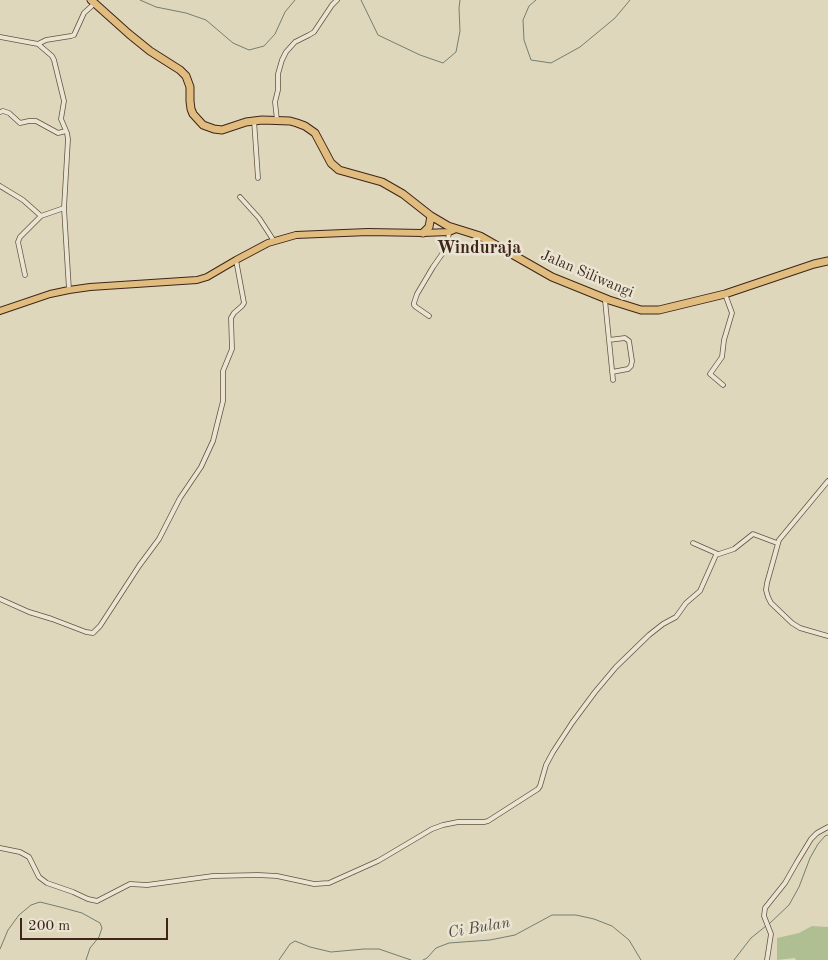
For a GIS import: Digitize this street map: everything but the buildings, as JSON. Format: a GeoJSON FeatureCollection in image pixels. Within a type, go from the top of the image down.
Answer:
{"type":"FeatureCollection","features":[{"type":"Feature","properties":{"kind":"highway","name":"Jalan Siliwangi"},"geometry":{"type":"LineString","coordinates":[[95,2],[129,34],[186,76],[190,87],[191,109],[203,125],[222,130],[254,120],[277,120],[297,123],[311,129],[335,167],[382,182],[403,194],[452,230],[480,236],[552,277],[605,299],[633,308],[652,311],[725,294],[828,261]]}},
{"type":"Feature","properties":{"kind":"highway"},"geometry":{"type":"LineString","coordinates":[[423,233],[429,227],[431,216]]}},
{"type":"Feature","properties":{"kind":"main road"},"geometry":{"type":"LineString","coordinates":[[0,311],[68,290],[197,280],[207,277],[274,241],[296,235],[368,232],[408,234],[452,230]]}},
{"type":"Feature","properties":{"kind":"street"},"geometry":{"type":"LineString","coordinates":[[277,120],[275,102],[278,90],[278,74],[286,52],[295,42],[314,32],[332,5],[338,0]]}},
{"type":"Feature","properties":{"kind":"street"},"geometry":{"type":"LineString","coordinates":[[38,44],[46,40],[74,35],[84,13],[95,2]]}},
{"type":"Feature","properties":{"kind":"street"},"geometry":{"type":"LineString","coordinates":[[0,37],[38,44],[54,60],[64,99],[61,119],[68,139],[64,208],[68,290]]}},
{"type":"Feature","properties":{"kind":"street"},"geometry":{"type":"LineString","coordinates":[[0,112],[9,113],[20,123],[40,122],[58,133],[66,131]]}},
{"type":"Feature","properties":{"kind":"street"},"geometry":{"type":"LineString","coordinates":[[254,120],[258,178]]}},
{"type":"Feature","properties":{"kind":"street"},"geometry":{"type":"LineString","coordinates":[[0,186],[23,200],[41,216]]}},
{"type":"Feature","properties":{"kind":"street"},"geometry":{"type":"LineString","coordinates":[[240,197],[263,223],[274,241]]}},
{"type":"Feature","properties":{"kind":"street"},"geometry":{"type":"LineString","coordinates":[[25,275],[19,238],[41,216],[64,208]]}},
{"type":"Feature","properties":{"kind":"street"},"geometry":{"type":"LineString","coordinates":[[429,316],[414,306],[414,303],[417,294],[447,247],[452,230]]}},
{"type":"Feature","properties":{"kind":"street"},"geometry":{"type":"LineString","coordinates":[[0,599],[29,612],[86,632],[93,633],[100,626],[159,539],[180,498],[201,467],[213,441],[223,401],[224,369],[232,349],[231,318],[244,303],[236,260]]}},
{"type":"Feature","properties":{"kind":"street"},"geometry":{"type":"LineString","coordinates":[[723,384],[710,374],[722,357],[724,340],[732,313],[725,294]]}},
{"type":"Feature","properties":{"kind":"street"},"geometry":{"type":"LineString","coordinates":[[605,299],[613,380]]}},
{"type":"Feature","properties":{"kind":"street"},"geometry":{"type":"LineString","coordinates":[[609,340],[626,338],[629,342],[632,361],[630,368],[612,372]]}},
{"type":"Feature","properties":{"kind":"street"},"geometry":{"type":"LineString","coordinates":[[828,481],[778,543],[766,590],[771,603],[796,626],[828,636]]}},
{"type":"Feature","properties":{"kind":"street"},"geometry":{"type":"LineString","coordinates":[[692,544],[718,554],[734,549],[753,534],[778,543]]}},
{"type":"Feature","properties":{"kind":"street"},"geometry":{"type":"LineString","coordinates":[[0,848],[20,852],[29,857],[39,877],[47,883],[97,901],[130,884],[147,885],[213,876],[276,876],[314,884],[329,883],[378,861],[432,829],[458,822],[488,821],[538,789],[546,765],[553,752],[595,692],[616,667],[649,634],[676,617],[686,603],[700,591],[718,554]]}},
{"type":"Feature","properties":{"kind":"street"},"geometry":{"type":"LineString","coordinates":[[767,960],[771,938],[764,913],[766,906],[785,883],[811,839],[818,832],[828,827]]}},
{"type":"Feature","properties":{"kind":"street"},"geometry":{"type":"LineString","coordinates":[[763,960],[768,951]]}},
{"type":"Feature","properties":{"kind":"green space"},"geometry":{"type":"Polygon","coordinates":[[[812,926],[828,927],[828,960],[796,960],[795,958],[777,960],[777,938],[799,933],[812,926]]]}},
{"type":"Feature","properties":{"kind":"waterway"},"geometry":{"type":"LineString","coordinates":[[140,0],[156,7],[186,13],[206,20],[233,43],[249,50],[264,46],[275,34],[285,12],[295,0]]}},
{"type":"Feature","properties":{"kind":"waterway"},"geometry":{"type":"LineString","coordinates":[[361,0],[378,35],[420,55],[443,63],[456,52],[460,31],[460,0]]}},
{"type":"Feature","properties":{"kind":"waterway"},"geometry":{"type":"LineString","coordinates":[[536,0],[529,6],[523,20],[524,40],[531,60],[551,63],[580,47],[615,18],[630,0]]}},
{"type":"Feature","properties":{"kind":"waterway","name":"Ci Bulan"},"geometry":{"type":"LineString","coordinates":[[769,924],[789,905],[799,887],[810,858],[818,844],[828,835]]}},
{"type":"Feature","properties":{"kind":"waterway","name":"Ci Bulan"},"geometry":{"type":"LineString","coordinates":[[0,949],[8,930],[19,915],[31,905],[40,902],[82,913],[100,923],[102,928],[99,937],[90,948],[86,960]]}},
{"type":"Feature","properties":{"kind":"waterway","name":"Ci Bulan"},"geometry":{"type":"LineString","coordinates":[[423,960],[436,948],[449,943],[490,940],[515,935],[552,915],[576,915],[612,926],[629,940],[641,960]]}},
{"type":"Feature","properties":{"kind":"waterway","name":"Ci Bulan"},"geometry":{"type":"LineString","coordinates":[[734,960],[751,938],[766,926]]}},
{"type":"Feature","properties":{"kind":"waterway","name":"Ci Bulan"},"geometry":{"type":"LineString","coordinates":[[279,960],[290,944],[295,941],[331,952],[379,949],[411,960]]}},
{"type":"Feature","properties":{"kind":"district","name":"Winduraja"},"geometry":{"type":"Point","coordinates":[479,248]}}]}
